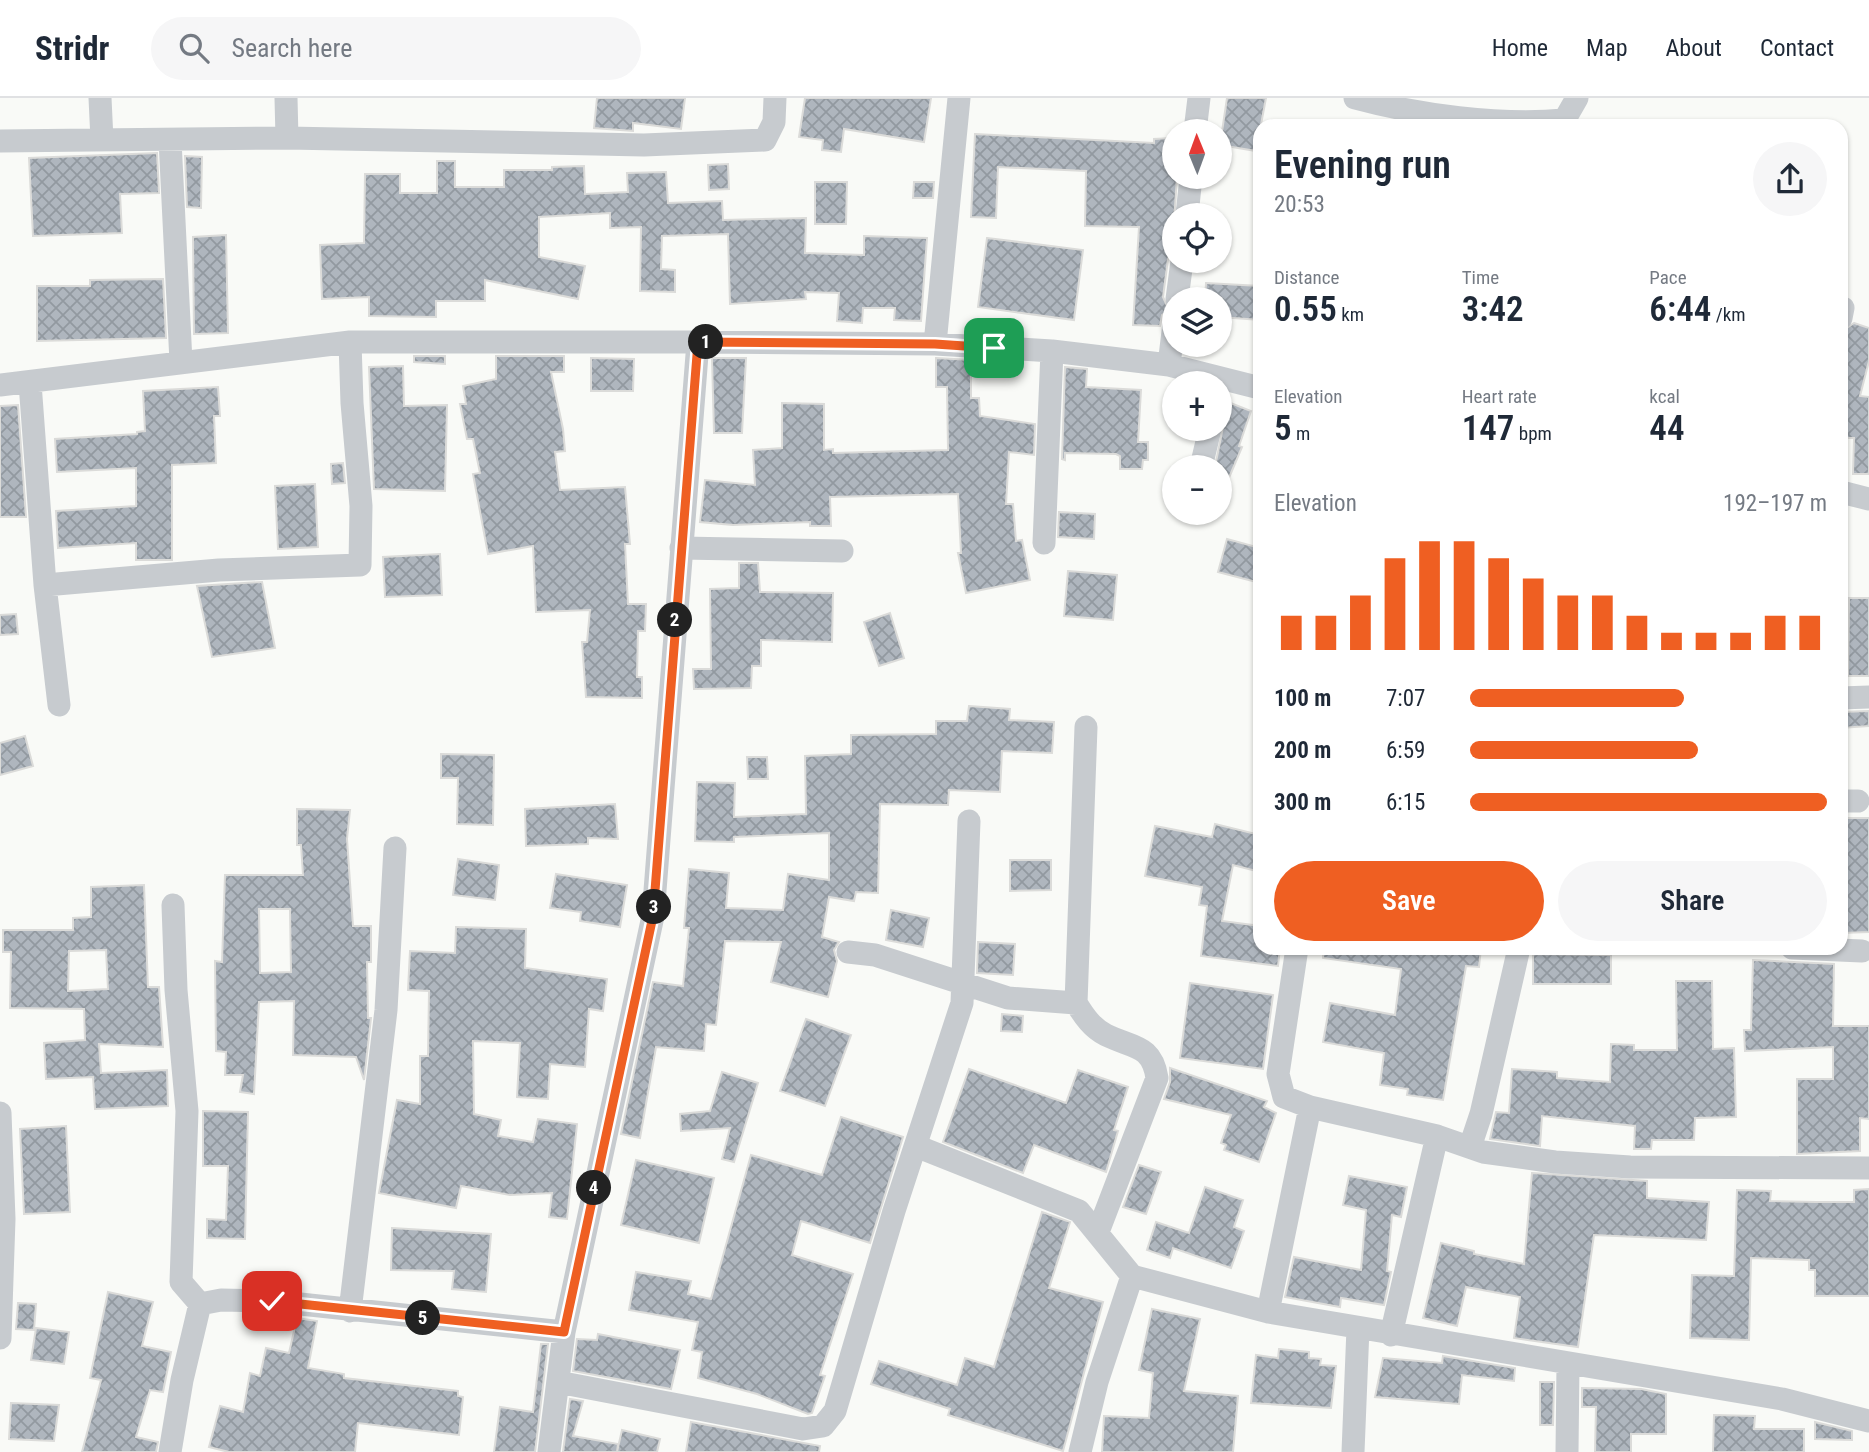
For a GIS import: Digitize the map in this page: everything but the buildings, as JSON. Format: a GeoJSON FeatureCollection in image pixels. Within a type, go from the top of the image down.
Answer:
{"type":"FeatureCollection","features":[{"type":"Feature","properties":{"kind":"street"},"geometry":{"type":"LineString","coordinates":[[100,98],[102,140]]}},
{"type":"Feature","properties":{"kind":"street"},"geometry":{"type":"LineString","coordinates":[[286,98],[287,138]]}},
{"type":"Feature","properties":{"kind":"street"},"geometry":{"type":"LineString","coordinates":[[0,141],[287,138],[645,145],[765,140],[774,122],[775,98]]}},
{"type":"Feature","properties":{"kind":"street"},"geometry":{"type":"LineString","coordinates":[[935,344],[959,98]]}},
{"type":"Feature","properties":{"kind":"street"},"geometry":{"type":"LineString","coordinates":[[1196,119],[1199,98]]}},
{"type":"Feature","properties":{"kind":"street"},"geometry":{"type":"LineString","coordinates":[[1355,98],[1410,111],[1489,119]]}},
{"type":"Feature","properties":{"kind":"street"},"geometry":{"type":"LineString","coordinates":[[1565,119],[1577,98]]}},
{"type":"Feature","properties":{"kind":"street"},"geometry":{"type":"LineString","coordinates":[[170,140],[181,362]]}},
{"type":"Feature","properties":{"kind":"street"},"geometry":{"type":"LineString","coordinates":[[45,585],[219,570],[360,565],[361,506],[352,403],[351,342]]}},
{"type":"Feature","properties":{"kind":"street"},"geometry":{"type":"LineString","coordinates":[[0,385],[351,342],[935,344],[1052,351],[1170,365],[1190,371]]}},
{"type":"Feature","properties":{"kind":"street"},"geometry":{"type":"LineString","coordinates":[[549,1452],[564,1332],[653,916],[698,342]]}},
{"type":"Feature","properties":{"kind":"street"},"geometry":{"type":"LineString","coordinates":[[1044,543],[1052,351]]}},
{"type":"Feature","properties":{"kind":"street"},"geometry":{"type":"LineString","coordinates":[[1170,365],[1171,357]]}},
{"type":"Feature","properties":{"kind":"street"},"geometry":{"type":"LineString","coordinates":[[1232,382],[1253,387]]}},
{"type":"Feature","properties":{"kind":"street"},"geometry":{"type":"LineString","coordinates":[[30,383],[45,585],[59,705]]}},
{"type":"Feature","properties":{"kind":"street"},"geometry":{"type":"LineString","coordinates":[[1848,494],[1869,499]]}},
{"type":"Feature","properties":{"kind":"street"},"geometry":{"type":"LineString","coordinates":[[681,548],[842,551]]}},
{"type":"Feature","properties":{"kind":"street"},"geometry":{"type":"LineString","coordinates":[[1848,698],[1869,697]]}},
{"type":"Feature","properties":{"kind":"street"},"geometry":{"type":"LineString","coordinates":[[1086,727],[1076,1003],[1087,1022],[1104,1035],[1140,1047],[1154,1061],[1157,1078],[1098,1232]]}},
{"type":"Feature","properties":{"kind":"street"},"geometry":{"type":"LineString","coordinates":[[558,1382],[803,1429],[823,1426],[835,1411],[962,1003],[965,986],[969,821]]}},
{"type":"Feature","properties":{"kind":"street"},"geometry":{"type":"LineString","coordinates":[[350,1311],[386,1010],[395,848]]}},
{"type":"Feature","properties":{"kind":"street"},"geometry":{"type":"LineString","coordinates":[[173,905],[176,990],[187,1111],[181,1282],[200,1304]]}},
{"type":"Feature","properties":{"kind":"street"},"geometry":{"type":"LineString","coordinates":[[1848,950],[1862,951]]}},
{"type":"Feature","properties":{"kind":"street"},"geometry":{"type":"LineString","coordinates":[[848,952],[875,955],[1009,998],[1076,1003]]}},
{"type":"Feature","properties":{"kind":"street"},"geometry":{"type":"LineString","coordinates":[[1296,955],[1278,1074],[1284,1097],[1310,1107],[1437,1136],[1483,1152],[1555,1162],[1630,1167],[1869,1168]]}},
{"type":"Feature","properties":{"kind":"street"},"geometry":{"type":"LineString","coordinates":[[1469,1147],[1481,1114],[1516,955]]}},
{"type":"Feature","properties":{"kind":"street"},"geometry":{"type":"LineString","coordinates":[[1268,1312],[1310,1107]]}},
{"type":"Feature","properties":{"kind":"street"},"geometry":{"type":"LineString","coordinates":[[0,1113],[4,1219],[0,1338]]}},
{"type":"Feature","properties":{"kind":"street"},"geometry":{"type":"LineString","coordinates":[[1391,1335],[1437,1136]]}},
{"type":"Feature","properties":{"kind":"street"},"geometry":{"type":"LineString","coordinates":[[916,1146],[1079,1211],[1132,1276],[1268,1312],[1391,1335],[1783,1399],[1869,1421]]}},
{"type":"Feature","properties":{"kind":"street"},"geometry":{"type":"LineString","coordinates":[[1080,1452],[1097,1382],[1132,1276]]}},
{"type":"Feature","properties":{"kind":"street"},"geometry":{"type":"LineString","coordinates":[[200,1304],[221,1300],[272,1301],[564,1332]]}},
{"type":"Feature","properties":{"kind":"street"},"geometry":{"type":"LineString","coordinates":[[170,1452],[182,1380],[200,1304]]}},
{"type":"Feature","properties":{"kind":"street"},"geometry":{"type":"LineString","coordinates":[[1353,1452],[1358,1328]]}},
{"type":"Feature","properties":{"kind":"street"},"geometry":{"type":"LineString","coordinates":[[1567,1452],[1568,1364]]}},
{"type":"Feature","properties":{"kind":"route"},"geometry":{"type":"LineString","coordinates":[[272,1301],[564,1332],[653,916],[698,342],[935,344],[994,348]]}}]}
